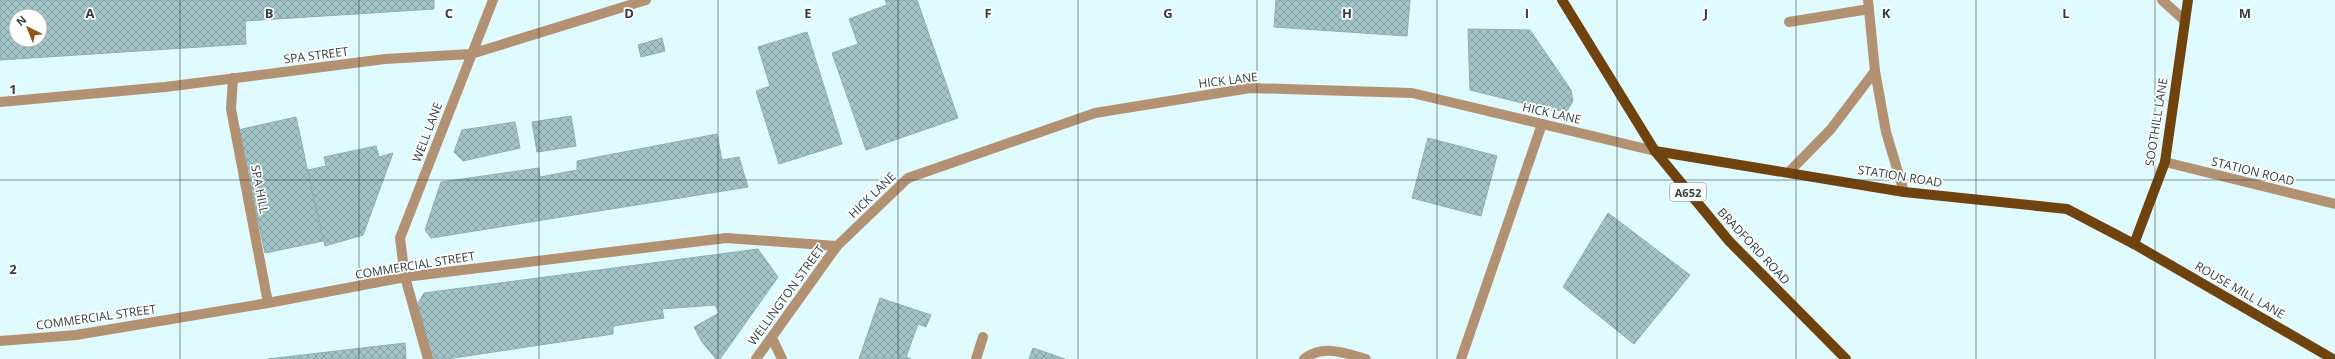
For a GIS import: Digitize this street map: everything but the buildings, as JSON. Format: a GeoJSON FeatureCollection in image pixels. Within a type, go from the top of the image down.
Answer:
{"type":"FeatureCollection","features":[{"type":"Feature","properties":{"kind":"main road","name":"BRADFORD ROAD"},"geometry":{"type":"LineString","coordinates":[[1562,0],[1655,151],[1729,241],[1846,359]]}},
{"type":"Feature","properties":{"kind":"main road","name":"SOOTHILL LANE"},"geometry":{"type":"LineString","coordinates":[[2134,244],[2165,162],[2188,0]]}},
{"type":"Feature","properties":{"kind":"main road","name":"STATION ROAD"},"geometry":{"type":"LineString","coordinates":[[1655,151],[1904,192],[2067,209],[2134,244]]}},
{"type":"Feature","properties":{"kind":"main road","name":"ROUSE MILL LANE"},"geometry":{"type":"LineString","coordinates":[[2134,244],[2333,359]]}},
{"type":"Feature","properties":{"kind":"street","name":"WELL LANE"},"geometry":{"type":"LineString","coordinates":[[428,359],[405,277],[400,238],[493,0]]}},
{"type":"Feature","properties":{"kind":"street","name":"SPA STREET"},"geometry":{"type":"LineString","coordinates":[[0,102],[165,87],[385,59],[471,54],[646,0]]}},
{"type":"Feature","properties":{"kind":"street"},"geometry":{"type":"LineString","coordinates":[[2162,0],[2184,20]]}},
{"type":"Feature","properties":{"kind":"street"},"geometry":{"type":"LineString","coordinates":[[1789,22],[1869,4],[1875,71],[1886,132],[1904,192]]}},
{"type":"Feature","properties":{"kind":"street"},"geometry":{"type":"LineString","coordinates":[[1789,172],[1831,129],[1875,71]]}},
{"type":"Feature","properties":{"kind":"street","name":"SPA HILL"},"geometry":{"type":"LineString","coordinates":[[234,78],[231,109],[268,304]]}},
{"type":"Feature","properties":{"kind":"street","name":"HICK LANE"},"geometry":{"type":"LineString","coordinates":[[836,246],[908,178],[1095,113],[1250,88],[1412,93],[1655,151]]}},
{"type":"Feature","properties":{"kind":"street"},"geometry":{"type":"LineString","coordinates":[[1461,359],[1542,124]]}},
{"type":"Feature","properties":{"kind":"street","name":"STATION ROAD"},"geometry":{"type":"LineString","coordinates":[[2165,162],[2335,204]]}},
{"type":"Feature","properties":{"kind":"street","name":"COMMERCIAL STREET"},"geometry":{"type":"LineString","coordinates":[[0,341],[76,335],[268,304],[405,277],[726,238],[836,246]]}},
{"type":"Feature","properties":{"kind":"street","name":"WELLINGTON STREET"},"geometry":{"type":"LineString","coordinates":[[756,359],[836,246]]}},
{"type":"Feature","properties":{"kind":"street"},"geometry":{"type":"LineString","coordinates":[[976,359],[983,337]]}},
{"type":"Feature","properties":{"kind":"street"},"geometry":{"type":"LineString","coordinates":[[772,338],[782,359]]}},
{"type":"Feature","properties":{"kind":"street"},"geometry":{"type":"LineString","coordinates":[[1304,359],[1318,351],[1329,351],[1366,359]]}}]}
